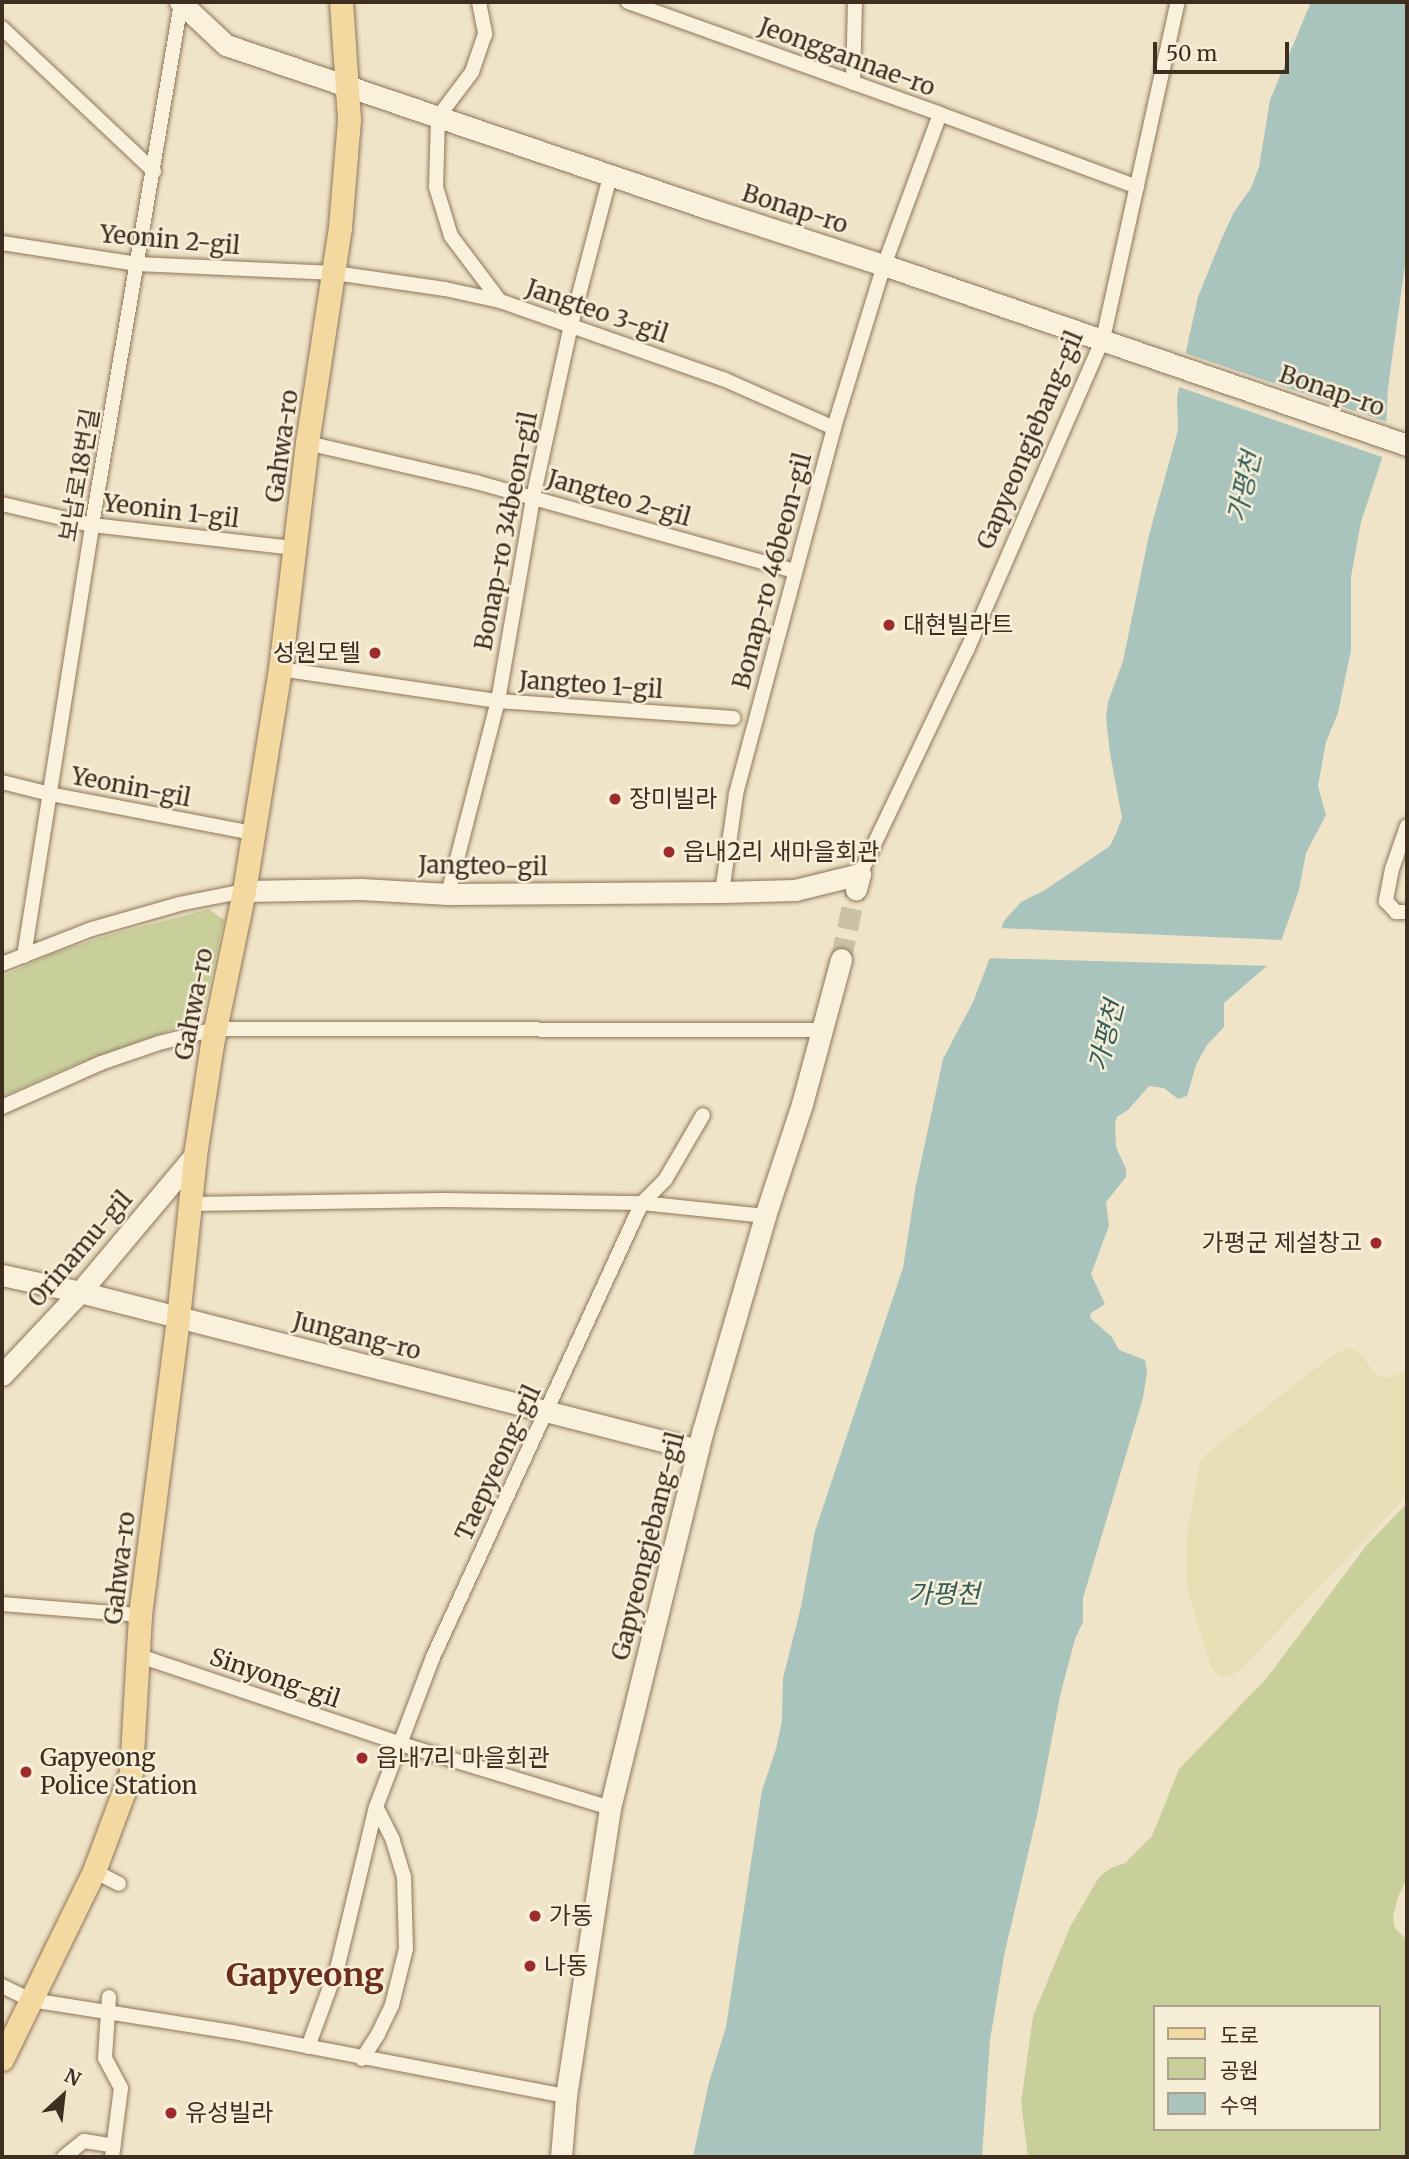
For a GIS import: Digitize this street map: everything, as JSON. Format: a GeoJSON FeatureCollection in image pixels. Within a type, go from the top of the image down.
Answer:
{"type":"FeatureCollection","features":[{"type":"Feature","properties":{"kind":"main road","name":"Gahwa-ro"},"geometry":{"type":"LineString","coordinates":[[2,2059],[94,1871],[131,1772],[140,1615],[192,1204],[195,1155],[215,1029],[244,891],[280,669],[307,443],[335,274],[349,119],[341,2]]}},
{"type":"Feature","properties":{"kind":"street","name":"Bonap-ro"},"geometry":{"type":"LineString","coordinates":[[181,2],[226,45],[610,176],[884,265],[1407,445]]}},
{"type":"Feature","properties":{"kind":"street","name":"보납로18번길"},"geometry":{"type":"LineString","coordinates":[[24,956],[92,525],[181,2]]}},
{"type":"Feature","properties":{"kind":"street"},"geometry":{"type":"LineString","coordinates":[[479,2],[485,34],[471,72],[438,117],[436,187],[444,220],[469,263],[500,301]]}},
{"type":"Feature","properties":{"kind":"street","name":"Jeonggannae-ro"},"geometry":{"type":"LineString","coordinates":[[628,2],[940,114],[884,265]]}},
{"type":"Feature","properties":{"kind":"street"},"geometry":{"type":"LineString","coordinates":[[853,83],[855,2]]}},
{"type":"Feature","properties":{"kind":"street","name":"Gapyeongjebang-gil"},"geometry":{"type":"LineString","coordinates":[[722,892],[795,890],[858,882],[967,650],[1103,340],[1178,2]]}},
{"type":"Feature","properties":{"kind":"street"},"geometry":{"type":"LineString","coordinates":[[2,28],[154,171]]}},
{"type":"Feature","properties":{"kind":"street"},"geometry":{"type":"LineString","coordinates":[[940,114],[1137,187]]}},
{"type":"Feature","properties":{"kind":"street","name":"Bonap-ro 34beon-gil"},"geometry":{"type":"LineString","coordinates":[[448,894],[498,701],[533,498],[571,325],[610,176]]}},
{"type":"Feature","properties":{"kind":"street","name":"Yeonin 2-gil"},"geometry":{"type":"LineString","coordinates":[[2,243],[137,264],[335,274]]}},
{"type":"Feature","properties":{"kind":"street","name":"Bonap-ro 46beon-gil"},"geometry":{"type":"LineString","coordinates":[[722,892],[736,795],[794,571],[884,265]]}},
{"type":"Feature","properties":{"kind":"street","name":"Jangteo 3-gil"},"geometry":{"type":"LineString","coordinates":[[335,274],[445,289],[500,301],[723,379],[834,428]]}},
{"type":"Feature","properties":{"kind":"street","name":"Jangteo 2-gil"},"geometry":{"type":"LineString","coordinates":[[307,443],[533,498],[794,571]]}},
{"type":"Feature","properties":{"kind":"street","name":"Yeonin 1-gil"},"geometry":{"type":"LineString","coordinates":[[2,504],[92,525],[295,548]]}},
{"type":"Feature","properties":{"kind":"street","name":"Jangteo 1-gil"},"geometry":{"type":"LineString","coordinates":[[280,669],[498,701],[733,718]]}},
{"type":"Feature","properties":{"kind":"street","name":"Yeonin-gil"},"geometry":{"type":"LineString","coordinates":[[2,782],[50,794],[253,833]]}},
{"type":"Feature","properties":{"kind":"street"},"geometry":{"type":"LineString","coordinates":[[1407,826],[1392,869],[1387,905],[1395,912],[1407,912]]}},
{"type":"Feature","properties":{"kind":"street","name":"Jangteo-gil"},"geometry":{"type":"LineString","coordinates":[[244,891],[362,889],[448,894],[722,892]]}},
{"type":"Feature","properties":{"kind":"street"},"geometry":{"type":"LineString","coordinates":[[2,964],[92,929],[179,904],[244,891]]}},
{"type":"Feature","properties":{"kind":"street","name":"Gapyeongjebang-gil"},"geometry":{"type":"LineString","coordinates":[[561,2157],[566,2096],[610,1808],[698,1450],[765,1216],[802,1104],[841,959]]}},
{"type":"Feature","properties":{"kind":"street"},"geometry":{"type":"LineString","coordinates":[[2,1107],[101,1063],[159,1043],[215,1029],[820,1030]]}},
{"type":"Feature","properties":{"kind":"street","name":"Taepyeong-gil"},"geometry":{"type":"LineString","coordinates":[[398,1743],[433,1657],[642,1203],[665,1180],[703,1115]]}},
{"type":"Feature","properties":{"kind":"street","name":"Orinamu-gil"},"geometry":{"type":"LineString","coordinates":[[2,1375],[80,1292],[195,1155]]}},
{"type":"Feature","properties":{"kind":"street"},"geometry":{"type":"LineString","coordinates":[[192,1204],[443,1200],[642,1203],[765,1216]]}},
{"type":"Feature","properties":{"kind":"street","name":"Jungang-ro"},"geometry":{"type":"LineString","coordinates":[[2,1275],[80,1292],[698,1450]]}},
{"type":"Feature","properties":{"kind":"street"},"geometry":{"type":"LineString","coordinates":[[2,1604],[140,1615]]}},
{"type":"Feature","properties":{"kind":"street","name":"Sinyong-gil"},"geometry":{"type":"LineString","coordinates":[[137,1655],[398,1743],[610,1808]]}},
{"type":"Feature","properties":{"kind":"street"},"geometry":{"type":"LineString","coordinates":[[308,2047],[338,1965],[376,1807],[398,1743]]}},
{"type":"Feature","properties":{"kind":"street"},"geometry":{"type":"LineString","coordinates":[[362,2059],[392,2005],[402,1973],[407,1925],[407,1901],[399,1856],[376,1807]]}},
{"type":"Feature","properties":{"kind":"street"},"geometry":{"type":"LineString","coordinates":[[94,1871],[119,1884]]}},
{"type":"Feature","properties":{"kind":"street"},"geometry":{"type":"LineString","coordinates":[[2,1986],[31,2000],[108,2004],[362,2059],[566,2096]]}},
{"type":"Feature","properties":{"kind":"street"},"geometry":{"type":"LineString","coordinates":[[64,2157],[84,2141],[113,2152],[121,2088],[106,2058],[108,2004]]}},
{"type":"Feature","properties":{"kind":"shaded area"},"geometry":{"type":"Polygon","coordinates":[[[1350,1348],[1358,1352],[1378,1376],[1388,1378],[1407,1370],[1407,1496],[1238,1671],[1225,1677],[1215,1673],[1211,1667],[1187,1588],[1187,1534],[1199,1465],[1206,1454],[1334,1354],[1350,1348]]]}},
{"type":"Feature","properties":{"kind":"green space"},"geometry":{"type":"Polygon","coordinates":[[[209,909],[224,920],[202,1019],[71,1066],[2,1097],[2,976],[54,953],[109,935],[209,909]]]}},
{"type":"Feature","properties":{"kind":"green space"},"geometry":{"type":"Polygon","coordinates":[[[1407,1503],[1407,1879],[1398,1897],[1393,1917],[1395,1928],[1407,1940],[1407,2157],[1028,2157],[1021,2103],[1033,2016],[1070,1927],[1099,1877],[1111,1868],[1125,1863],[1152,1836],[1179,1769],[1266,1679],[1366,1546],[1407,1503]]]}},
{"type":"Feature","properties":{"kind":"water","name":"가평천"},"geometry":{"type":"Polygon","coordinates":[[[1311,2],[1407,2],[1407,250],[1388,388],[1385,449],[1361,522],[1351,577],[1351,650],[1338,713],[1326,742],[1318,786],[1326,815],[1306,853],[1299,890],[1277,953],[1269,964],[1224,1003],[1224,1027],[1207,1045],[1196,1065],[1187,1096],[1178,1099],[1164,1088],[1149,1086],[1128,1110],[1117,1117],[1115,1123],[1116,1147],[1126,1169],[1126,1177],[1106,1202],[1109,1226],[1091,1274],[1105,1304],[1091,1313],[1090,1318],[1112,1337],[1119,1350],[1145,1360],[1147,1372],[1143,1398],[1083,1598],[1083,1622],[1075,1639],[1060,1696],[1038,1811],[1004,1956],[990,2040],[982,2157],[693,2157],[709,2082],[726,2027],[762,1790],[782,1721],[783,1678],[801,1607],[815,1531],[903,1268],[915,1190],[943,1059],[973,1002],[1004,921],[1021,902],[1045,890],[1110,846],[1122,818],[1110,753],[1106,718],[1108,702],[1123,661],[1149,535],[1178,430],[1177,397],[1198,297],[1234,212],[1251,188],[1259,167],[1270,100],[1311,2]]]}},
{"type":"Feature","properties":{"kind":"pier"},"geometry":{"type":"Polygon","coordinates":[[[1182,352],[1390,423],[1385,458],[1176,386],[1182,352]]]}},
{"type":"Feature","properties":{"kind":"pier"},"geometry":{"type":"Polygon","coordinates":[[[998,928],[1284,940],[1272,966],[985,958],[998,928]]]}},
{"type":"Feature","properties":{"kind":"tunnel"},"geometry":{"type":"LineString","coordinates":[[841,959],[856,889]]}},
{"type":"Feature","properties":{"kind":"place","name":"대현빌라트"},"geometry":{"type":"Point","coordinates":[889,625]}},
{"type":"Feature","properties":{"kind":"place","name":"성원모텔"},"geometry":{"type":"Point","coordinates":[375,653]}},
{"type":"Feature","properties":{"kind":"place","name":"장미빌라"},"geometry":{"type":"Point","coordinates":[615,799]}},
{"type":"Feature","properties":{"kind":"place","name":"읍내2리 새마을회관"},"geometry":{"type":"Point","coordinates":[669,852]}},
{"type":"Feature","properties":{"kind":"place","name":"가평군 제설창고"},"geometry":{"type":"Point","coordinates":[1376,1243]}},
{"type":"Feature","properties":{"kind":"place","name":"읍내7리 마을회관"},"geometry":{"type":"Point","coordinates":[362,1758]}},
{"type":"Feature","properties":{"kind":"place","name":"Gapyeong Police Station"},"geometry":{"type":"Point","coordinates":[26,1772]}},
{"type":"Feature","properties":{"kind":"place","name":"가동"},"geometry":{"type":"Point","coordinates":[535,1916]}},
{"type":"Feature","properties":{"kind":"place","name":"나동"},"geometry":{"type":"Point","coordinates":[530,1966]}},
{"type":"Feature","properties":{"kind":"place","name":"유성빌라"},"geometry":{"type":"Point","coordinates":[171,2113]}},
{"type":"Feature","properties":{"kind":"district","name":"Gapyeong"},"geometry":{"type":"Point","coordinates":[305,1975]}}]}
